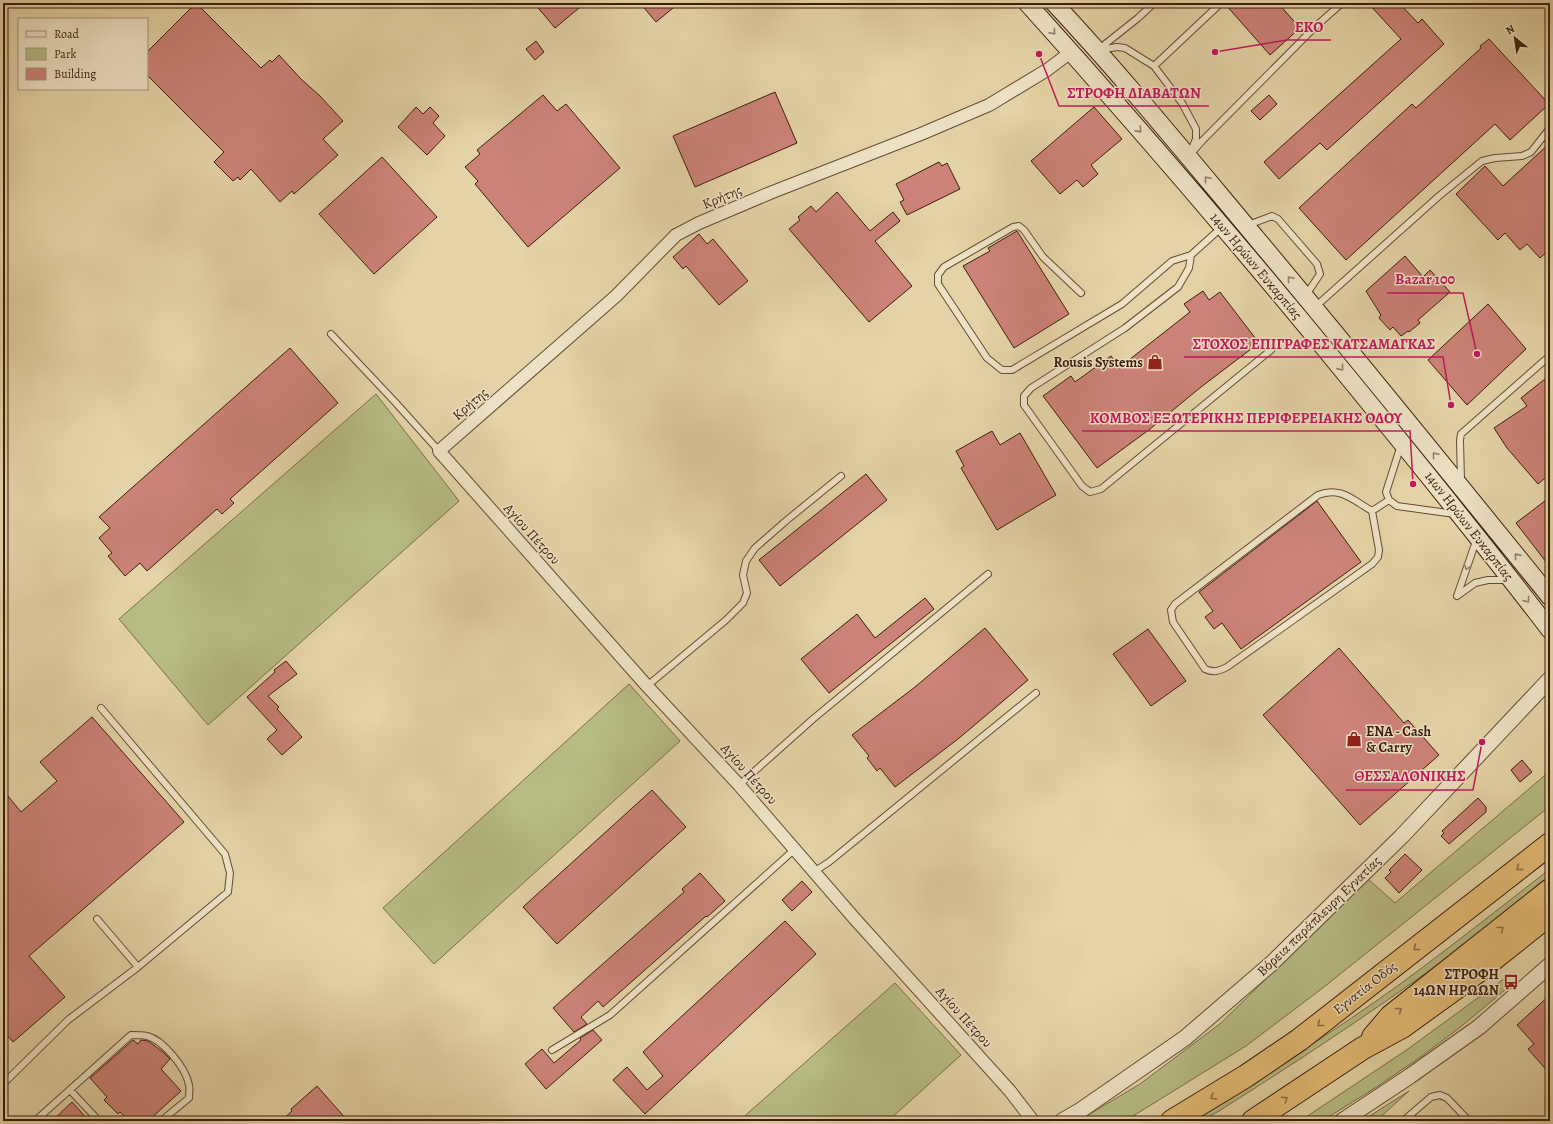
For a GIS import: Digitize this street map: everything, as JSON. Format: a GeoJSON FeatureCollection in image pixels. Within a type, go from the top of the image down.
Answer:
{"type":"FeatureCollection","features":[{"type":"Feature","properties":{"kind":"highway","name":"Εγνατία Οδός"},"geometry":{"type":"LineString","coordinates":[[1172,1121],[1246,1076],[1299,1040],[1550,844]]}},
{"type":"Feature","properties":{"kind":"highway"},"geometry":{"type":"LineString","coordinates":[[1363,1048],[1391,1016],[1550,890]]}},
{"type":"Feature","properties":{"kind":"highway"},"geometry":{"type":"LineString","coordinates":[[1253,1121],[1363,1048],[1402,1027],[1466,980],[1550,914]]}},
{"type":"Feature","properties":{"kind":"main road","name":"14ων Ηρώων Ευκαρπίας"},"geometry":{"type":"LineString","coordinates":[[1027,3],[1223,227],[1402,442],[1550,630]]}},
{"type":"Feature","properties":{"kind":"main road","name":"14ων Ηρώων Ευκαρπίας"},"geometry":{"type":"LineString","coordinates":[[1054,3],[1098,50],[1189,156],[1461,486],[1550,597]]}},
{"type":"Feature","properties":{"kind":"street","name":"Κρήτης"},"geometry":{"type":"LineString","coordinates":[[439,451],[616,296],[676,235],[699,223],[770,193],[921,134],[989,105],[1048,70],[1071,52]]}},
{"type":"Feature","properties":{"kind":"street","name":"Αγίου Πέτρου"},"geometry":{"type":"LineString","coordinates":[[439,451],[647,686],[739,785],[815,871],[854,918],[1010,1091],[1033,1121]]}},
{"type":"Feature","properties":{"kind":"street","name":"Βόρεια παράπλευρη Εγνατίας"},"geometry":{"type":"LineString","coordinates":[[1062,1121],[1186,1038],[1271,964],[1402,836],[1550,679]]}},
{"type":"Feature","properties":{"kind":"street"},"geometry":{"type":"LineString","coordinates":[[1342,1121],[1410,1076],[1479,1027],[1550,965]]}},
{"type":"Feature","properties":{"kind":"lane"},"geometry":{"type":"LineString","coordinates":[[1098,50],[1138,18],[1154,3]]}},
{"type":"Feature","properties":{"kind":"lane"},"geometry":{"type":"LineString","coordinates":[[1154,66],[1222,3]]}},
{"type":"Feature","properties":{"kind":"lane"},"geometry":{"type":"LineString","coordinates":[[1189,156],[1315,27],[1342,3]]}},
{"type":"Feature","properties":{"kind":"lane"},"geometry":{"type":"LineString","coordinates":[[1098,50],[1117,47],[1125,48],[1154,66],[1182,103],[1196,129],[1196,139],[1189,156]]}},
{"type":"Feature","properties":{"kind":"lane"},"geometry":{"type":"LineString","coordinates":[[1310,302],[1482,161],[1495,158],[1522,156],[1531,152],[1550,128]]}},
{"type":"Feature","properties":{"kind":"lane"},"geometry":{"type":"LineString","coordinates":[[1246,226],[1267,217],[1272,216],[1278,218],[1317,264],[1320,274],[1310,302]]}},
{"type":"Feature","properties":{"kind":"lane"},"geometry":{"type":"LineString","coordinates":[[1081,292],[1043,257],[1024,230],[1019,226],[1013,227],[944,267],[938,275],[938,284],[987,358],[1002,370],[1012,370],[1122,304],[1172,261],[1191,255],[1223,227]]}},
{"type":"Feature","properties":{"kind":"lane"},"geometry":{"type":"LineString","coordinates":[[1191,255],[1189,268],[1178,287],[1125,328],[1031,388],[1024,396],[1024,405],[1082,486],[1090,492],[1101,489],[1271,350]]}},
{"type":"Feature","properties":{"kind":"lane"},"geometry":{"type":"LineString","coordinates":[[331,334],[439,451]]}},
{"type":"Feature","properties":{"kind":"lane"},"geometry":{"type":"LineString","coordinates":[[1461,486],[1461,434],[1545,360]]}},
{"type":"Feature","properties":{"kind":"lane"},"geometry":{"type":"LineString","coordinates":[[1402,442],[1386,492],[1389,500],[1397,506],[1459,514]]}},
{"type":"Feature","properties":{"kind":"lane"},"geometry":{"type":"LineString","coordinates":[[647,686],[743,604],[747,593],[743,575],[746,561],[755,548],[841,476]]}},
{"type":"Feature","properties":{"kind":"lane"},"geometry":{"type":"LineString","coordinates":[[1330,491],[1341,493],[1372,511],[1379,550],[1378,557],[1372,564],[1227,667],[1220,671],[1212,672],[1205,669],[1173,622],[1171,610],[1175,604],[1318,495],[1330,491]]}},
{"type":"Feature","properties":{"kind":"lane"},"geometry":{"type":"LineString","coordinates":[[1372,511],[1389,500]]}},
{"type":"Feature","properties":{"kind":"lane"},"geometry":{"type":"LineString","coordinates":[[1478,537],[1457,596],[1475,583],[1488,580],[1512,580]]}},
{"type":"Feature","properties":{"kind":"lane"},"geometry":{"type":"LineString","coordinates":[[739,785],[813,719],[988,574]]}},
{"type":"Feature","properties":{"kind":"lane"},"geometry":{"type":"LineString","coordinates":[[815,871],[829,862],[1036,693]]}},
{"type":"Feature","properties":{"kind":"lane"},"geometry":{"type":"LineString","coordinates":[[3,1084],[68,1020],[138,967],[228,892],[230,873],[225,854],[101,708]]}},
{"type":"Feature","properties":{"kind":"lane"},"geometry":{"type":"LineString","coordinates":[[552,1050],[610,1015],[795,849]]}},
{"type":"Feature","properties":{"kind":"lane"},"geometry":{"type":"LineString","coordinates":[[97,919],[138,967]]}},
{"type":"Feature","properties":{"kind":"lane"},"geometry":{"type":"LineString","coordinates":[[35,1121],[131,1035],[148,1036],[168,1050],[184,1072],[189,1085],[189,1098],[161,1121]]}},
{"type":"Feature","properties":{"kind":"lane"},"geometry":{"type":"LineString","coordinates":[[70,1090],[99,1121]]}},
{"type":"Feature","properties":{"kind":"lane"},"geometry":{"type":"LineString","coordinates":[[1403,1121],[1435,1095],[1440,1095],[1447,1098],[1469,1121]]}},
{"type":"Feature","properties":{"kind":"green space"},"geometry":{"type":"Polygon","coordinates":[[[376,394],[459,501],[208,725],[119,619],[376,394]]]}},
{"type":"Feature","properties":{"kind":"green space"},"geometry":{"type":"Polygon","coordinates":[[[629,684],[680,741],[434,964],[383,908],[629,684]]]}},
{"type":"Feature","properties":{"kind":"green space"},"geometry":{"type":"Polygon","coordinates":[[[1550,771],[1550,806],[1324,987],[1246,1046],[1125,1121],[1078,1121],[1140,1084],[1221,1023],[1368,879],[1395,903],[1550,771]]]}},
{"type":"Feature","properties":{"kind":"green space"},"geometry":{"type":"Polygon","coordinates":[[[1550,869],[1550,879],[1470,941],[1388,1000],[1219,1111],[1201,1121],[1190,1121],[1298,1053],[1403,982],[1550,869]]]}},
{"type":"Feature","properties":{"kind":"green space"},"geometry":{"type":"Polygon","coordinates":[[[1505,978],[1511,985],[1458,1029],[1422,1056],[1375,1088],[1322,1121],[1300,1121],[1408,1049],[1505,978]]]}},
{"type":"Feature","properties":{"kind":"green space"},"geometry":{"type":"Polygon","coordinates":[[[895,983],[961,1055],[888,1121],[739,1121],[895,983]]]}},
{"type":"Feature","properties":{"kind":"green space"},"geometry":{"type":"Polygon","coordinates":[[[1409,1091],[1376,1121],[1362,1121],[1409,1091]]]}},
{"type":"Feature","properties":{"kind":"building"},"geometry":{"type":"Polygon","coordinates":[[[196,3],[261,68],[270,60],[272,62],[279,55],[301,79],[320,96],[343,121],[323,139],[338,155],[294,194],[292,191],[280,202],[251,169],[240,180],[238,177],[233,181],[214,162],[224,152],[148,76],[148,51],[196,3]]]}},
{"type":"Feature","properties":{"kind":"building"},"geometry":{"type":"Polygon","coordinates":[[[534,3],[585,3],[555,28],[534,3]]]}},
{"type":"Feature","properties":{"kind":"building"},"geometry":{"type":"Polygon","coordinates":[[[640,3],[679,3],[656,22],[640,3]]]}},
{"type":"Feature","properties":{"kind":"building"},"geometry":{"type":"Polygon","coordinates":[[[1225,3],[1278,3],[1300,28],[1270,55],[1225,3]]]}},
{"type":"Feature","properties":{"kind":"building"},"geometry":{"type":"Polygon","coordinates":[[[1368,3],[1399,3],[1418,23],[1422,19],[1444,44],[1327,150],[1320,143],[1279,179],[1264,162],[1401,39],[1368,3]]]}},
{"type":"Feature","properties":{"kind":"building"},"geometry":{"type":"Polygon","coordinates":[[[1489,39],[1549,104],[1510,140],[1495,124],[1346,260],[1299,208],[1412,104],[1416,108],[1489,39]]]}},
{"type":"Feature","properties":{"kind":"building"},"geometry":{"type":"Polygon","coordinates":[[[536,41],[544,52],[535,60],[526,49],[536,41]]]}},
{"type":"Feature","properties":{"kind":"building"},"geometry":{"type":"Polygon","coordinates":[[[775,92],[797,143],[695,187],[673,136],[775,92]]]}},
{"type":"Feature","properties":{"kind":"building"},"geometry":{"type":"Polygon","coordinates":[[[543,95],[557,111],[566,104],[620,168],[528,247],[475,184],[478,181],[465,167],[480,154],[477,150],[543,95]]]}},
{"type":"Feature","properties":{"kind":"building"},"geometry":{"type":"Polygon","coordinates":[[[1269,95],[1277,104],[1260,120],[1251,111],[1269,95]]]}},
{"type":"Feature","properties":{"kind":"building"},"geometry":{"type":"Polygon","coordinates":[[[416,107],[423,114],[430,107],[439,116],[433,123],[445,136],[427,155],[398,127],[416,107]]]}},
{"type":"Feature","properties":{"kind":"building"},"geometry":{"type":"Polygon","coordinates":[[[1094,107],[1122,139],[1091,165],[1098,174],[1083,187],[1077,180],[1060,194],[1031,161],[1094,107]]]}},
{"type":"Feature","properties":{"kind":"building"},"geometry":{"type":"Polygon","coordinates":[[[1550,143],[1550,249],[1540,258],[1527,244],[1520,250],[1505,233],[1498,240],[1456,194],[1485,166],[1503,186],[1550,143]]]}},
{"type":"Feature","properties":{"kind":"building"},"geometry":{"type":"Polygon","coordinates":[[[382,157],[437,217],[374,274],[319,214],[382,157]]]}},
{"type":"Feature","properties":{"kind":"building"},"geometry":{"type":"Polygon","coordinates":[[[939,162],[942,166],[947,163],[960,189],[907,215],[900,202],[904,200],[896,184],[939,162]]]}},
{"type":"Feature","properties":{"kind":"building"},"geometry":{"type":"Polygon","coordinates":[[[837,192],[870,231],[893,212],[900,221],[875,241],[912,286],[869,322],[789,229],[800,220],[798,217],[811,206],[816,212],[837,192]]]}},
{"type":"Feature","properties":{"kind":"building"},"geometry":{"type":"Polygon","coordinates":[[[1017,231],[1069,314],[1014,348],[963,266],[990,251],[988,248],[1017,231]]]}},
{"type":"Feature","properties":{"kind":"building"},"geometry":{"type":"Polygon","coordinates":[[[699,234],[707,244],[713,239],[748,281],[719,305],[686,266],[683,269],[673,257],[699,234]]]}},
{"type":"Feature","properties":{"kind":"building"},"geometry":{"type":"Polygon","coordinates":[[[1405,256],[1423,277],[1430,270],[1450,292],[1418,320],[1420,323],[1409,332],[1408,331],[1401,336],[1393,327],[1390,330],[1379,318],[1381,315],[1366,291],[1405,256]]]}},
{"type":"Feature","properties":{"kind":"building"},"geometry":{"type":"Polygon","coordinates":[[[1203,291],[1209,300],[1220,292],[1259,343],[1201,387],[1150,429],[1097,468],[1043,396],[1071,376],[1075,382],[1111,356],[1120,367],[1190,312],[1184,304],[1203,291]]]}},
{"type":"Feature","properties":{"kind":"building"},"geometry":{"type":"Polygon","coordinates":[[[1488,304],[1526,349],[1467,405],[1428,360],[1488,304]]]}},
{"type":"Feature","properties":{"kind":"building"},"geometry":{"type":"Polygon","coordinates":[[[290,348],[338,403],[230,499],[234,503],[222,514],[217,509],[147,571],[140,563],[125,576],[108,556],[112,553],[99,538],[110,528],[99,517],[290,348]]]}},
{"type":"Feature","properties":{"kind":"building"},"geometry":{"type":"Polygon","coordinates":[[[1550,375],[1550,474],[1538,484],[1507,448],[1494,428],[1527,406],[1521,398],[1550,375]]]}},
{"type":"Feature","properties":{"kind":"building"},"geometry":{"type":"Polygon","coordinates":[[[992,431],[1000,445],[1020,433],[1056,495],[997,530],[961,468],[964,466],[956,451],[992,431]]]}},
{"type":"Feature","properties":{"kind":"building"},"geometry":{"type":"Polygon","coordinates":[[[866,474],[887,500],[780,586],[759,560],[866,474]]]}},
{"type":"Feature","properties":{"kind":"building"},"geometry":{"type":"Polygon","coordinates":[[[1550,497],[1550,567],[1516,523],[1550,497]]]}},
{"type":"Feature","properties":{"kind":"building"},"geometry":{"type":"Polygon","coordinates":[[[1317,501],[1361,562],[1241,649],[1222,623],[1214,629],[1205,617],[1213,611],[1199,592],[1317,501]]]}},
{"type":"Feature","properties":{"kind":"building"},"geometry":{"type":"Polygon","coordinates":[[[925,598],[934,609],[829,693],[801,659],[857,614],[875,638],[925,598]]]}},
{"type":"Feature","properties":{"kind":"building"},"geometry":{"type":"Polygon","coordinates":[[[985,628],[1028,680],[958,739],[895,787],[880,768],[877,771],[867,758],[869,756],[852,735],[915,687],[985,628]]]}},
{"type":"Feature","properties":{"kind":"building"},"geometry":{"type":"Polygon","coordinates":[[[1148,629],[1186,681],[1151,706],[1113,654],[1148,629]]]}},
{"type":"Feature","properties":{"kind":"building","name":"ENA - Cash & Carry"},"geometry":{"type":"Polygon","coordinates":[[[1339,648],[1404,723],[1408,720],[1439,755],[1360,825],[1263,715],[1339,648]]]}},
{"type":"Feature","properties":{"kind":"building"},"geometry":{"type":"Polygon","coordinates":[[[286,661],[297,674],[268,696],[279,707],[277,709],[302,737],[282,755],[267,739],[277,730],[247,697],[275,672],[274,670],[286,661]]]}},
{"type":"Feature","properties":{"kind":"building"},"geometry":{"type":"Polygon","coordinates":[[[92,717],[184,822],[29,956],[65,997],[13,1042],[8,1036],[3,1041],[3,826],[8,821],[3,815],[3,790],[21,812],[57,781],[40,762],[92,717]]]}},
{"type":"Feature","properties":{"kind":"building"},"geometry":{"type":"Polygon","coordinates":[[[1522,760],[1532,772],[1520,782],[1511,770],[1522,760]]]}},
{"type":"Feature","properties":{"kind":"building"},"geometry":{"type":"Polygon","coordinates":[[[652,790],[686,827],[557,944],[523,907],[652,790]]]}},
{"type":"Feature","properties":{"kind":"building"},"geometry":{"type":"Polygon","coordinates":[[[1478,798],[1486,807],[1486,812],[1449,844],[1441,836],[1444,833],[1442,831],[1478,798]]]}},
{"type":"Feature","properties":{"kind":"building"},"geometry":{"type":"Polygon","coordinates":[[[1405,854],[1422,870],[1399,893],[1385,878],[1391,872],[1389,870],[1405,854]]]}},
{"type":"Feature","properties":{"kind":"building"},"geometry":{"type":"Polygon","coordinates":[[[700,873],[725,901],[603,1007],[598,1001],[581,1017],[587,1024],[574,1032],[553,1008],[684,892],[682,889],[700,873]]]}},
{"type":"Feature","properties":{"kind":"building"},"geometry":{"type":"Polygon","coordinates":[[[802,881],[812,892],[792,911],[782,900],[802,881]]]}},
{"type":"Feature","properties":{"kind":"building"},"geometry":{"type":"Polygon","coordinates":[[[785,921],[816,954],[645,1114],[613,1080],[627,1067],[647,1090],[663,1076],[643,1052],[785,921]]]}},
{"type":"Feature","properties":{"kind":"building"},"geometry":{"type":"Polygon","coordinates":[[[1550,995],[1550,1074],[1528,1049],[1534,1044],[1517,1025],[1550,995]]]}},
{"type":"Feature","properties":{"kind":"building"},"geometry":{"type":"Polygon","coordinates":[[[593,1030],[602,1040],[546,1089],[525,1064],[542,1049],[554,1063],[581,1040],[580,1038],[593,1030]]]}},
{"type":"Feature","properties":{"kind":"building"},"geometry":{"type":"Polygon","coordinates":[[[133,1040],[138,1044],[141,1040],[148,1041],[170,1059],[161,1069],[181,1091],[148,1121],[129,1121],[120,1112],[118,1114],[104,1100],[107,1097],[90,1078],[133,1040]]]}},
{"type":"Feature","properties":{"kind":"building"},"geometry":{"type":"Polygon","coordinates":[[[317,1086],[348,1121],[281,1121],[292,1111],[291,1109],[317,1086]]]}},
{"type":"Feature","properties":{"kind":"building"},"geometry":{"type":"Polygon","coordinates":[[[72,1102],[89,1121],[52,1121],[72,1102]]]}},
{"type":"Feature","properties":{"kind":"place","name":"ΕΚΟ"},"geometry":{"type":"Point","coordinates":[1215,52]}},
{"type":"Feature","properties":{"kind":"place","name":"ΣΤΡΟΦΗ ΔΙΑΒΑΤΩΝ"},"geometry":{"type":"Point","coordinates":[1039,54]}},
{"type":"Feature","properties":{"kind":"place","name":"Bazar 100"},"geometry":{"type":"Point","coordinates":[1477,354]}},
{"type":"Feature","properties":{"kind":"place","name":"Rousis Systems"},"geometry":{"type":"Point","coordinates":[1155,362]}},
{"type":"Feature","properties":{"kind":"place","name":"ΣΤΟΧΟΣ ΕΠΙΓΡΑΦΕΣ ΚΑΤΣΑΜΑΓΚΑΣ"},"geometry":{"type":"Point","coordinates":[1451,405]}},
{"type":"Feature","properties":{"kind":"place","name":"ΚΟΜΒΟΣ ΕΞΩΤΕΡΙΚΗΣ ΠΕΡΙΦΕΡΕΙΑΚΗΣ ΟΔΟΥ"},"geometry":{"type":"Point","coordinates":[1413,484]}},
{"type":"Feature","properties":{"kind":"place","name":"ENA - Cash & Carry"},"geometry":{"type":"Point","coordinates":[1354,739]}},
{"type":"Feature","properties":{"kind":"place","name":"ΘΕΣΣΑΛΟΝΙΚΗΣ"},"geometry":{"type":"Point","coordinates":[1482,742]}},
{"type":"Feature","properties":{"kind":"place","name":"ΣΤΡΟΦΗ 14ΩΝ ΗΡΩΩΝ"},"geometry":{"type":"Point","coordinates":[1511,982]}}]}
